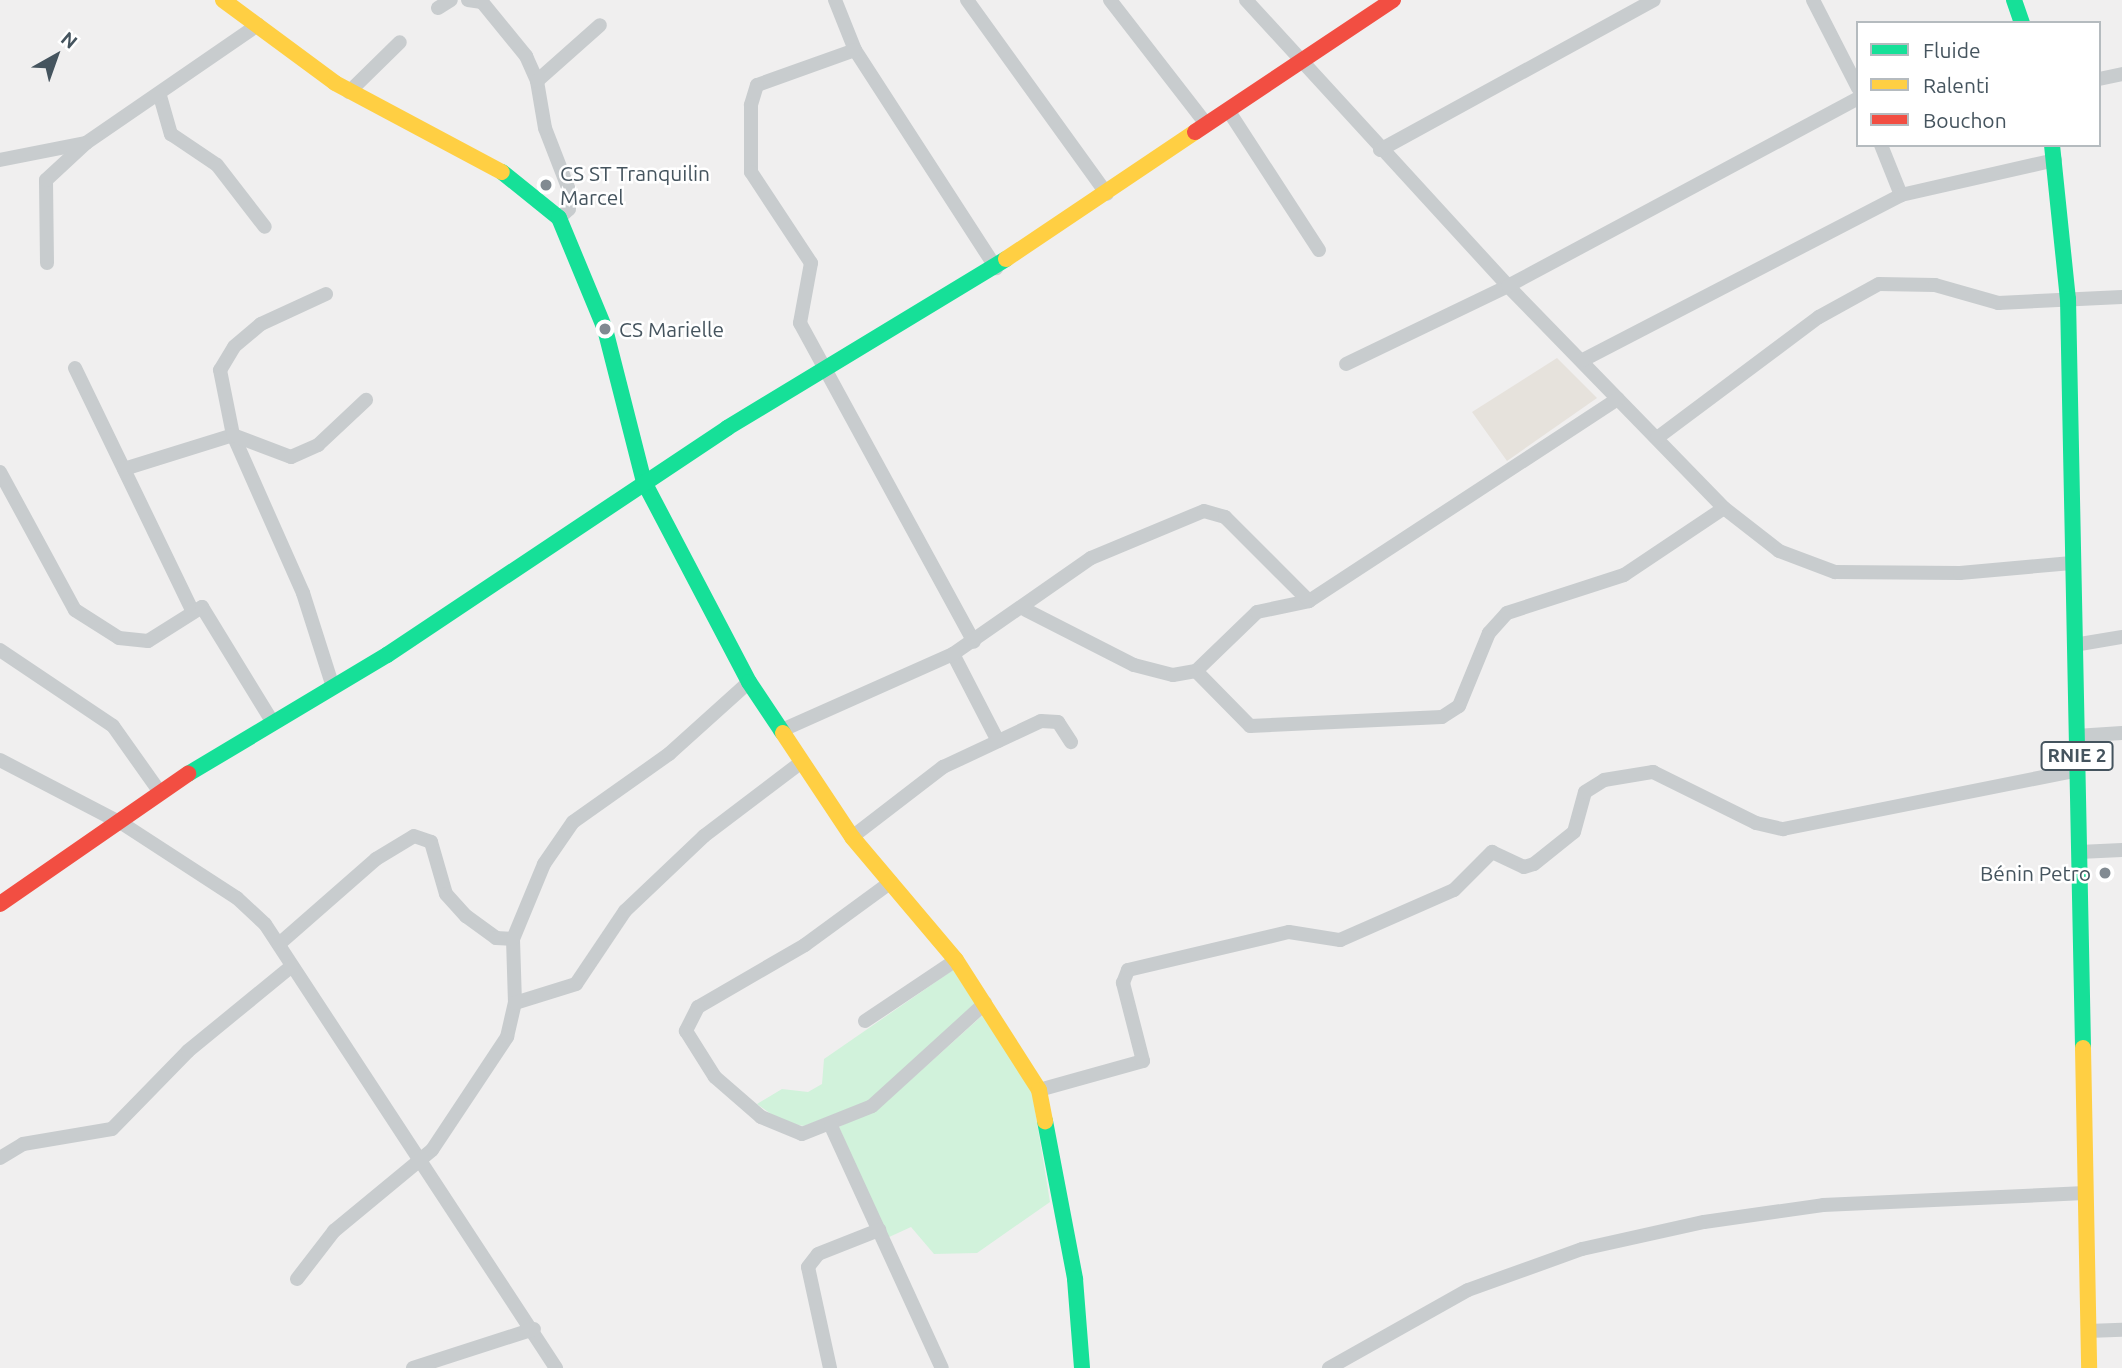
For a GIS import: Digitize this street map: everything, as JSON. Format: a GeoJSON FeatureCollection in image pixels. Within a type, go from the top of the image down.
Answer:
{"type":"FeatureCollection","features":[{"type":"Feature","properties":{"kind":"main road"},"geometry":{"type":"LineString","coordinates":[[0,904],[123,824],[159,791],[333,687],[644,482],[996,268],[1393,0]]}},
{"type":"Feature","properties":{"kind":"main road"},"geometry":{"type":"LineString","coordinates":[[2014,0],[2021,21]]}},
{"type":"Feature","properties":{"kind":"main road"},"geometry":{"type":"LineString","coordinates":[[226,1],[349,92],[512,178],[558,218],[606,329],[644,482],[749,682],[799,764],[852,837],[956,960],[1039,1090],[1074,1279],[1082,1368]]}},
{"type":"Feature","properties":{"kind":"main road","name":"RNIE 2"},"geometry":{"type":"LineString","coordinates":[[2054,153],[2068,299],[2089,1368]]}},
{"type":"Feature","properties":{"kind":"street"},"geometry":{"type":"LineString","coordinates":[[438,8],[451,0]]}},
{"type":"Feature","properties":{"kind":"street"},"geometry":{"type":"LineString","coordinates":[[468,0],[482,2],[526,56],[537,81],[545,128],[569,190],[569,209],[558,218]]}},
{"type":"Feature","properties":{"kind":"street"},"geometry":{"type":"LineString","coordinates":[[835,0],[855,50],[996,268]]}},
{"type":"Feature","properties":{"kind":"street"},"geometry":{"type":"LineString","coordinates":[[967,0],[1107,194]]}},
{"type":"Feature","properties":{"kind":"street"},"geometry":{"type":"LineString","coordinates":[[1110,0],[1206,125]]}},
{"type":"Feature","properties":{"kind":"street"},"geometry":{"type":"LineString","coordinates":[[1246,0],[1306,60],[1380,150],[1508,286],[1583,360],[1724,508],[1779,551],[1835,572],[1960,573],[2072,563]]}},
{"type":"Feature","properties":{"kind":"street"},"geometry":{"type":"LineString","coordinates":[[1380,150],[1654,0]]}},
{"type":"Feature","properties":{"kind":"street"},"geometry":{"type":"LineString","coordinates":[[1813,0],[1856,84]]}},
{"type":"Feature","properties":{"kind":"street"},"geometry":{"type":"LineString","coordinates":[[47,263],[46,180],[86,143],[160,96],[258,25]]}},
{"type":"Feature","properties":{"kind":"street"},"geometry":{"type":"LineString","coordinates":[[537,81],[600,25]]}},
{"type":"Feature","properties":{"kind":"street"},"geometry":{"type":"LineString","coordinates":[[349,92],[400,42]]}},
{"type":"Feature","properties":{"kind":"street"},"geometry":{"type":"LineString","coordinates":[[855,50],[765,80],[751,105],[751,172],[806,247],[811,263],[800,323],[974,642]]}},
{"type":"Feature","properties":{"kind":"street"},"geometry":{"type":"LineString","coordinates":[[2101,79],[2122,74]]}},
{"type":"Feature","properties":{"kind":"street"},"geometry":{"type":"LineString","coordinates":[[160,96],[171,134],[217,165],[265,227]]}},
{"type":"Feature","properties":{"kind":"street"},"geometry":{"type":"LineString","coordinates":[[1346,364],[1508,286],[1856,99]]}},
{"type":"Feature","properties":{"kind":"street"},"geometry":{"type":"LineString","coordinates":[[1228,110],[1319,250]]}},
{"type":"Feature","properties":{"kind":"street"},"geometry":{"type":"LineString","coordinates":[[0,160],[86,143]]}},
{"type":"Feature","properties":{"kind":"street"},"geometry":{"type":"LineString","coordinates":[[1882,147],[1901,195]]}},
{"type":"Feature","properties":{"kind":"street"},"geometry":{"type":"LineString","coordinates":[[1583,360],[1901,195],[2054,153]]}},
{"type":"Feature","properties":{"kind":"street"},"geometry":{"type":"LineString","coordinates":[[1657,438],[1819,317],[1879,284],[1935,285],[1998,303],[2122,297]]}},
{"type":"Feature","properties":{"kind":"street"},"geometry":{"type":"LineString","coordinates":[[326,294],[261,324],[234,347],[220,370],[233,435],[303,593],[333,687]]}},
{"type":"Feature","properties":{"kind":"street"},"geometry":{"type":"LineString","coordinates":[[75,368],[192,610]]}},
{"type":"Feature","properties":{"kind":"street"},"geometry":{"type":"LineString","coordinates":[[1026,610],[1134,665],[1173,675],[1196,671],[1257,612],[1309,601],[1618,399]]}},
{"type":"Feature","properties":{"kind":"street"},"geometry":{"type":"LineString","coordinates":[[124,469],[233,435],[291,457],[318,445],[366,400]]}},
{"type":"Feature","properties":{"kind":"street"},"geometry":{"type":"LineString","coordinates":[[0,472],[5,500],[62,595],[97,625],[119,638],[148,641],[167,633],[192,610],[202,607],[221,631],[273,723]]}},
{"type":"Feature","properties":{"kind":"street"},"geometry":{"type":"LineString","coordinates":[[1196,671],[1250,726],[1442,717],[1459,706],[1489,633],[1507,613],[1624,575],[1724,508]]}},
{"type":"Feature","properties":{"kind":"street"},"geometry":{"type":"LineString","coordinates":[[780,731],[953,654],[1026,610],[1091,558],[1203,511],[1225,517],[1309,601]]}},
{"type":"Feature","properties":{"kind":"street"},"geometry":{"type":"LineString","coordinates":[[2074,645],[2122,637]]}},
{"type":"Feature","properties":{"kind":"street"},"geometry":{"type":"LineString","coordinates":[[0,650],[113,726],[159,791]]}},
{"type":"Feature","properties":{"kind":"street"},"geometry":{"type":"LineString","coordinates":[[953,654],[998,741]]}},
{"type":"Feature","properties":{"kind":"street"},"geometry":{"type":"LineString","coordinates":[[297,1279],[334,1231],[421,1162],[507,1037],[515,1003],[513,939],[544,864],[573,822],[668,754],[749,682]]}},
{"type":"Feature","properties":{"kind":"street"},"geometry":{"type":"LineString","coordinates":[[852,837],[943,767],[1048,719],[1071,742]]}},
{"type":"Feature","properties":{"kind":"street"},"geometry":{"type":"LineString","coordinates":[[2076,736],[2122,733]]}},
{"type":"Feature","properties":{"kind":"street"},"geometry":{"type":"LineString","coordinates":[[0,760],[123,824],[237,898],[279,944],[534,1329],[556,1368]]}},
{"type":"Feature","properties":{"kind":"street"},"geometry":{"type":"LineString","coordinates":[[515,1003],[576,984],[625,911],[704,836],[799,764]]}},
{"type":"Feature","properties":{"kind":"street"},"geometry":{"type":"LineString","coordinates":[[1039,1090],[1143,1061],[1123,983],[1128,970],[1289,932],[1340,940],[1454,890],[1492,852],[1524,867],[1534,864],[1574,832],[1585,792],[1604,780],[1653,772],[1756,822],[1783,829],[2078,770]]}},
{"type":"Feature","properties":{"kind":"street"},"geometry":{"type":"LineString","coordinates":[[279,944],[376,859],[424,836],[436,850],[455,905],[482,930],[513,939]]}},
{"type":"Feature","properties":{"kind":"street"},"geometry":{"type":"LineString","coordinates":[[2079,852],[2122,850]]}},
{"type":"Feature","properties":{"kind":"street"},"geometry":{"type":"LineString","coordinates":[[891,881],[689,1017],[686,1031],[715,1077],[761,1117],[802,1134],[831,1126],[872,1107],[985,1003]]}},
{"type":"Feature","properties":{"kind":"street"},"geometry":{"type":"LineString","coordinates":[[865,1021],[956,960]]}},
{"type":"Feature","properties":{"kind":"street"},"geometry":{"type":"LineString","coordinates":[[0,1158],[23,1144],[112,1129],[188,1052],[292,966]]}},
{"type":"Feature","properties":{"kind":"street"},"geometry":{"type":"LineString","coordinates":[[831,1126],[879,1230],[921,1334],[942,1368]]}},
{"type":"Feature","properties":{"kind":"street"},"geometry":{"type":"LineString","coordinates":[[1333,1367],[1468,1290],[1582,1249],[1823,1205],[2085,1193]]}},
{"type":"Feature","properties":{"kind":"street"},"geometry":{"type":"LineString","coordinates":[[830,1368],[808,1267],[818,1254],[879,1230]]}},
{"type":"Feature","properties":{"kind":"street"},"geometry":{"type":"LineString","coordinates":[[413,1368],[534,1329]]}},
{"type":"Feature","properties":{"kind":"street"},"geometry":{"type":"LineString","coordinates":[[2088,1331],[2122,1330]]}},
{"type":"Feature","properties":{"kind":"shaded area"},"geometry":{"type":"Polygon","coordinates":[[[1557,358],[1597,398],[1507,461],[1472,412],[1557,358]]]}},
{"type":"Feature","properties":{"kind":"green space"},"geometry":{"type":"Polygon","coordinates":[[[953,970],[975,1004],[871,1100],[804,1126],[782,1122],[757,1104],[782,1089],[808,1092],[822,1084],[824,1059],[953,970]]]}},
{"type":"Feature","properties":{"kind":"green space"},"geometry":{"type":"Polygon","coordinates":[[[984,1014],[1032,1092],[1050,1202],[977,1253],[934,1254],[911,1227],[887,1238],[839,1127],[885,1103],[984,1014]]]}},
{"type":"Feature","properties":{"kind":"traffic: fast"},"geometry":{"type":"LineString","coordinates":[[2014,0],[2021,21]]}},
{"type":"Feature","properties":{"kind":"traffic: fast"},"geometry":{"type":"LineString","coordinates":[[2052,147],[2068,299],[2083,1048]]}},
{"type":"Feature","properties":{"kind":"traffic: fast"},"geometry":{"type":"LineString","coordinates":[[502,172],[559,218],[605,329],[644,482],[749,682],[783,733]]}},
{"type":"Feature","properties":{"kind":"traffic: fast"},"geometry":{"type":"LineString","coordinates":[[188,774],[387,655],[727,428],[1006,259]]}},
{"type":"Feature","properties":{"kind":"traffic: fast"},"geometry":{"type":"LineString","coordinates":[[1045,1121],[1075,1279],[1082,1368]]}},
{"type":"Feature","properties":{"kind":"traffic: slow"},"geometry":{"type":"LineString","coordinates":[[223,0],[335,83],[502,172]]}},
{"type":"Feature","properties":{"kind":"traffic: slow"},"geometry":{"type":"LineString","coordinates":[[1006,259],[1195,132]]}},
{"type":"Feature","properties":{"kind":"traffic: slow"},"geometry":{"type":"LineString","coordinates":[[783,733],[852,837],[956,960],[1039,1090],[1045,1121]]}},
{"type":"Feature","properties":{"kind":"traffic: slow"},"geometry":{"type":"LineString","coordinates":[[2083,1048],[2089,1368]]}},
{"type":"Feature","properties":{"kind":"traffic: jam"},"geometry":{"type":"LineString","coordinates":[[1195,132],[1393,0]]}},
{"type":"Feature","properties":{"kind":"traffic: jam"},"geometry":{"type":"LineString","coordinates":[[0,904],[188,774]]}},
{"type":"Feature","properties":{"kind":"place","name":"CS ST Tranquilin Marcel"},"geometry":{"type":"Point","coordinates":[546,185]}},
{"type":"Feature","properties":{"kind":"place","name":"CS Marielle"},"geometry":{"type":"Point","coordinates":[605,329]}},
{"type":"Feature","properties":{"kind":"place","name":"Bénin Petro"},"geometry":{"type":"Point","coordinates":[2105,873]}}]}
